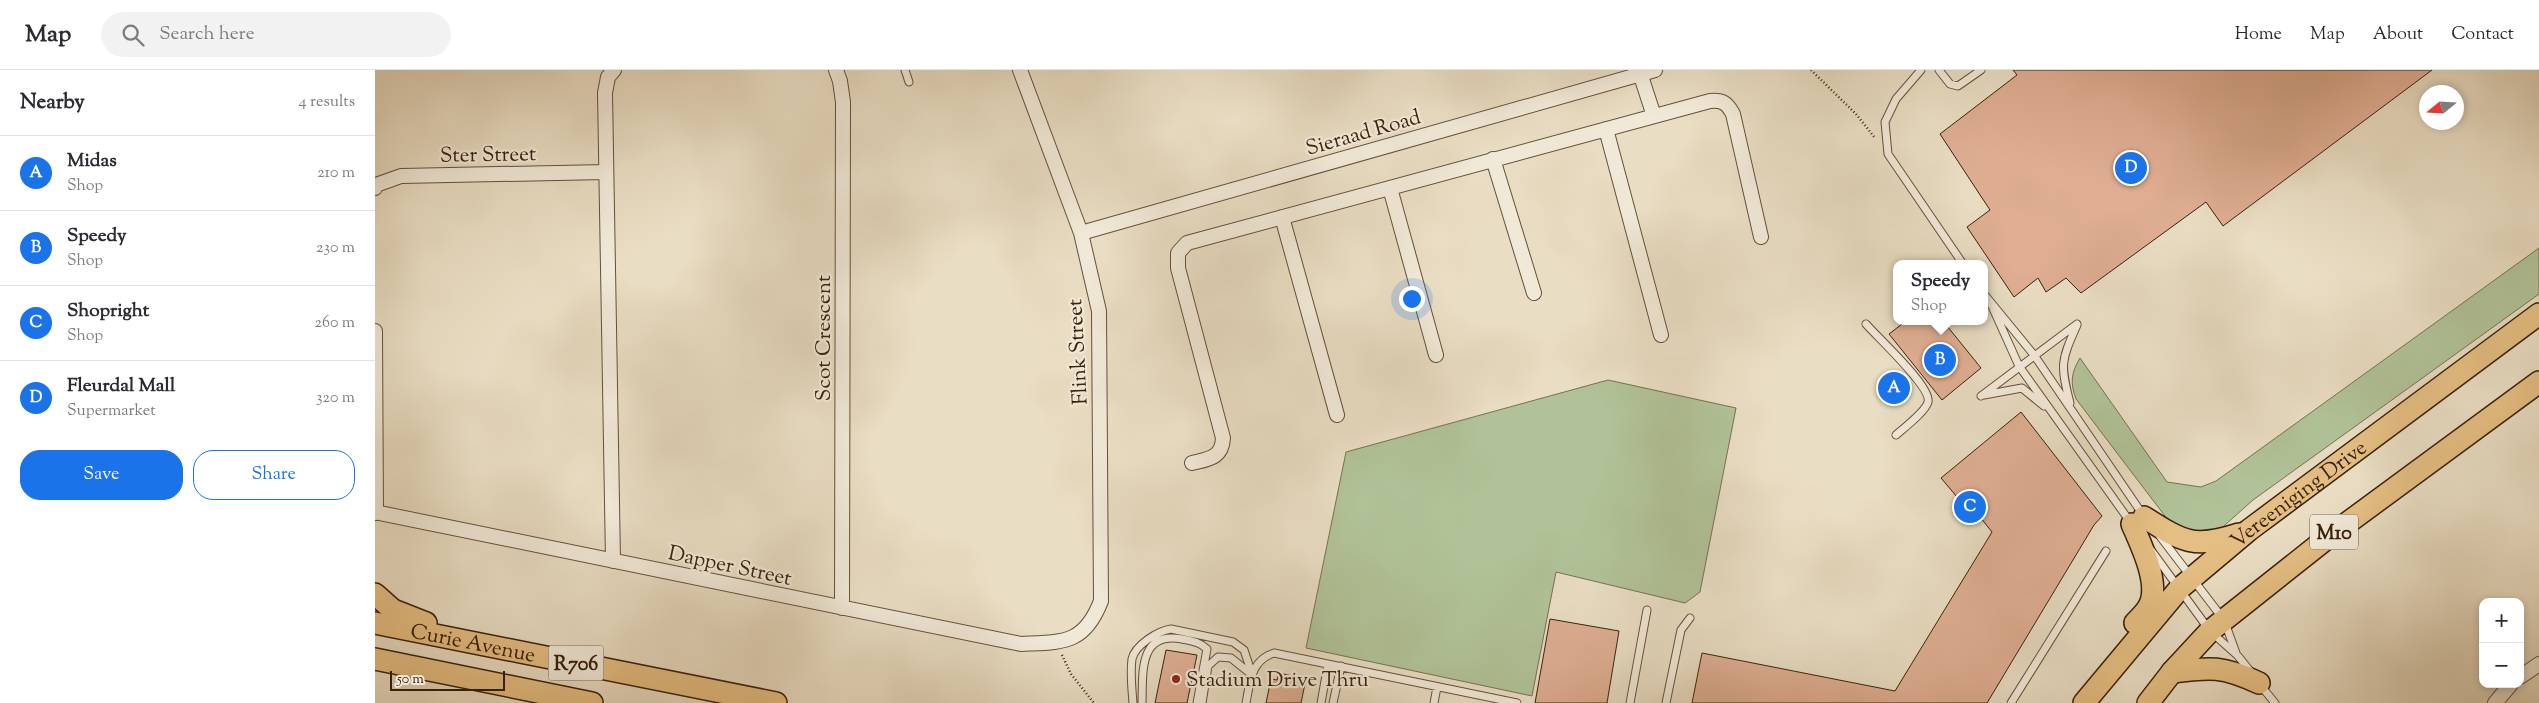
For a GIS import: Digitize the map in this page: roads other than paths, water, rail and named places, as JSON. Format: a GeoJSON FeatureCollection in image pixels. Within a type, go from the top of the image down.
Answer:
{"type":"FeatureCollection","features":[{"type":"Feature","properties":{"kind":"main road","name":"Vereeniging Drive"},"geometry":{"type":"LineString","coordinates":[[2084,703],[2187,583],[2249,530],[2539,314]]}},
{"type":"Feature","properties":{"kind":"main road","name":"M10"},"geometry":{"type":"LineString","coordinates":[[2148,703],[2172,672],[2217,625],[2331,535],[2539,382]]}},
{"type":"Feature","properties":{"kind":"main road"},"geometry":{"type":"LineString","coordinates":[[2138,521],[2175,537],[2200,543],[2217,541],[2249,530]]}},
{"type":"Feature","properties":{"kind":"main road"},"geometry":{"type":"LineString","coordinates":[[2079,703],[2120,641],[2150,606],[2152,585],[2150,568],[2138,521]]}},
{"type":"Feature","properties":{"kind":"main road"},"geometry":{"type":"LineString","coordinates":[[375,594],[383,603],[410,618],[503,649]]}},
{"type":"Feature","properties":{"kind":"main road","name":"Curie Avenue"},"geometry":{"type":"LineString","coordinates":[[375,623],[776,703]]}},
{"type":"Feature","properties":{"kind":"main road","name":"Curie Avenue"},"geometry":{"type":"LineString","coordinates":[[375,659],[592,703]]}},
{"type":"Feature","properties":{"kind":"main road"},"geometry":{"type":"LineString","coordinates":[[2172,672],[2203,668],[2223,669],[2259,683]]}},
{"type":"Feature","properties":{"kind":"street"},"geometry":{"type":"LineString","coordinates":[[613,561],[605,94],[608,77],[614,70]]}},
{"type":"Feature","properties":{"kind":"street","name":"Scot Crescent"},"geometry":{"type":"LineString","coordinates":[[836,70],[840,81],[843,102],[842,608]]}},
{"type":"Feature","properties":{"kind":"street","name":"Flink Street"},"geometry":{"type":"LineString","coordinates":[[1020,70],[1081,233],[1099,311],[1101,601],[1093,621],[1077,636]]}},
{"type":"Feature","properties":{"kind":"street","name":"Sieraad Road"},"geometry":{"type":"LineString","coordinates":[[1081,233],[1640,72],[1655,70]]}},
{"type":"Feature","properties":{"kind":"street"},"geometry":{"type":"LineString","coordinates":[[1640,72],[1654,116]]}},
{"type":"Feature","properties":{"kind":"street"},"geometry":{"type":"LineString","coordinates":[[1192,463],[1214,458],[1220,452],[1223,438],[1178,268],[1178,253],[1187,243],[1710,100],[1720,100],[1727,105],[1737,128],[1761,236]]}},
{"type":"Feature","properties":{"kind":"street"},"geometry":{"type":"LineString","coordinates":[[1606,129],[1661,335]]}},
{"type":"Feature","properties":{"kind":"street"},"geometry":{"type":"LineString","coordinates":[[1493,159],[1534,293]]}},
{"type":"Feature","properties":{"kind":"street","name":"Ster Street"},"geometry":{"type":"LineString","coordinates":[[375,188],[383,181],[401,176],[606,172]]}},
{"type":"Feature","properties":{"kind":"street"},"geometry":{"type":"LineString","coordinates":[[1390,188],[1436,355]]}},
{"type":"Feature","properties":{"kind":"street"},"geometry":{"type":"LineString","coordinates":[[1283,217],[1337,415]]}},
{"type":"Feature","properties":{"kind":"street"},"geometry":{"type":"LineString","coordinates":[[375,331],[376,512]]}},
{"type":"Feature","properties":{"kind":"street","name":"Dapper Street"},"geometry":{"type":"LineString","coordinates":[[376,512],[1021,644],[1057,642],[1077,636]]}},
{"type":"Feature","properties":{"kind":"street"},"geometry":{"type":"LineString","coordinates":[[2524,674],[2539,664]]}},
{"type":"Feature","properties":{"kind":"street"},"geometry":{"type":"LineString","coordinates":[[2495,703],[2508,688]]}},
{"type":"Feature","properties":{"kind":"lane"},"geometry":{"type":"LineString","coordinates":[[905,70],[909,82]]}},
{"type":"Feature","properties":{"kind":"lane"},"geometry":{"type":"LineString","coordinates":[[1921,70],[1896,99],[1885,122],[1888,154],[1960,260]]}},
{"type":"Feature","properties":{"kind":"lane"},"geometry":{"type":"LineString","coordinates":[[1939,70],[1950,84],[1958,86],[1981,70]]}},
{"type":"Feature","properties":{"kind":"lane"},"geometry":{"type":"LineString","coordinates":[[1988,300],[2033,355],[2071,409],[2138,521],[2187,583],[2237,656]]}},
{"type":"Feature","properties":{"kind":"lane"},"geometry":{"type":"LineString","coordinates":[[1991,304],[2019,366],[2056,417],[2187,583],[2237,656],[2275,703]]}},
{"type":"Feature","properties":{"kind":"lane"},"geometry":{"type":"LineString","coordinates":[[1866,324],[1920,383],[1928,396],[1925,408],[1897,435]]}},
{"type":"Feature","properties":{"kind":"lane"},"geometry":{"type":"LineString","coordinates":[[2056,417],[2035,397],[2022,388],[1981,396],[2033,355],[2077,324],[2065,352],[2062,371],[2071,409]]}},
{"type":"Feature","properties":{"kind":"lane"},"geometry":{"type":"LineString","coordinates":[[2011,703],[2107,551]]}},
{"type":"Feature","properties":{"kind":"lane"},"geometry":{"type":"LineString","coordinates":[[1630,703],[1647,610]]}},
{"type":"Feature","properties":{"kind":"lane"},"geometry":{"type":"LineString","coordinates":[[1666,703],[1681,630],[1690,618]]}},
{"type":"Feature","properties":{"kind":"lane"},"geometry":{"type":"LineString","coordinates":[[1133,703],[1132,657],[1143,644],[1161,631],[1171,629],[1233,642],[1244,650],[1251,674]]}},
{"type":"Feature","properties":{"kind":"lane"},"geometry":{"type":"LineString","coordinates":[[1202,703],[1210,648],[1205,636]]}},
{"type":"Feature","properties":{"kind":"lane"},"geometry":{"type":"LineString","coordinates":[[1143,703],[1143,662],[1149,649],[1159,641],[1174,638],[1201,643],[1207,649],[1197,703]]}},
{"type":"Feature","properties":{"kind":"lane"},"geometry":{"type":"LineString","coordinates":[[1246,703],[1251,674],[1261,659],[1274,653],[1517,703]]}},
{"type":"Feature","properties":{"kind":"lane"},"geometry":{"type":"LineString","coordinates":[[1208,666],[1218,656],[1231,658],[1251,674]]}},
{"type":"Feature","properties":{"kind":"lane"},"geometry":{"type":"LineString","coordinates":[[1321,703],[1328,664]]}},
{"type":"Feature","properties":{"kind":"lane"},"geometry":{"type":"LineString","coordinates":[[1333,703],[1341,666]]}},
{"type":"Feature","properties":{"kind":"lane"},"geometry":{"type":"LineString","coordinates":[[1434,703],[1437,687]]}},
{"type":"Feature","properties":{"kind":"place","name":"Fleurdal Mall"},"geometry":{"type":"Point","coordinates":[2131,168]}},
{"type":"Feature","properties":{"kind":"place","name":"Speedy"},"geometry":{"type":"Point","coordinates":[1940,360]}},
{"type":"Feature","properties":{"kind":"place","name":"Midas"},"geometry":{"type":"Point","coordinates":[1894,388]}},
{"type":"Feature","properties":{"kind":"place","name":"Shopright"},"geometry":{"type":"Point","coordinates":[1970,507]}},
{"type":"Feature","properties":{"kind":"place","name":"Stadium Drive Thru"},"geometry":{"type":"Point","coordinates":[1176,679]}}]}
